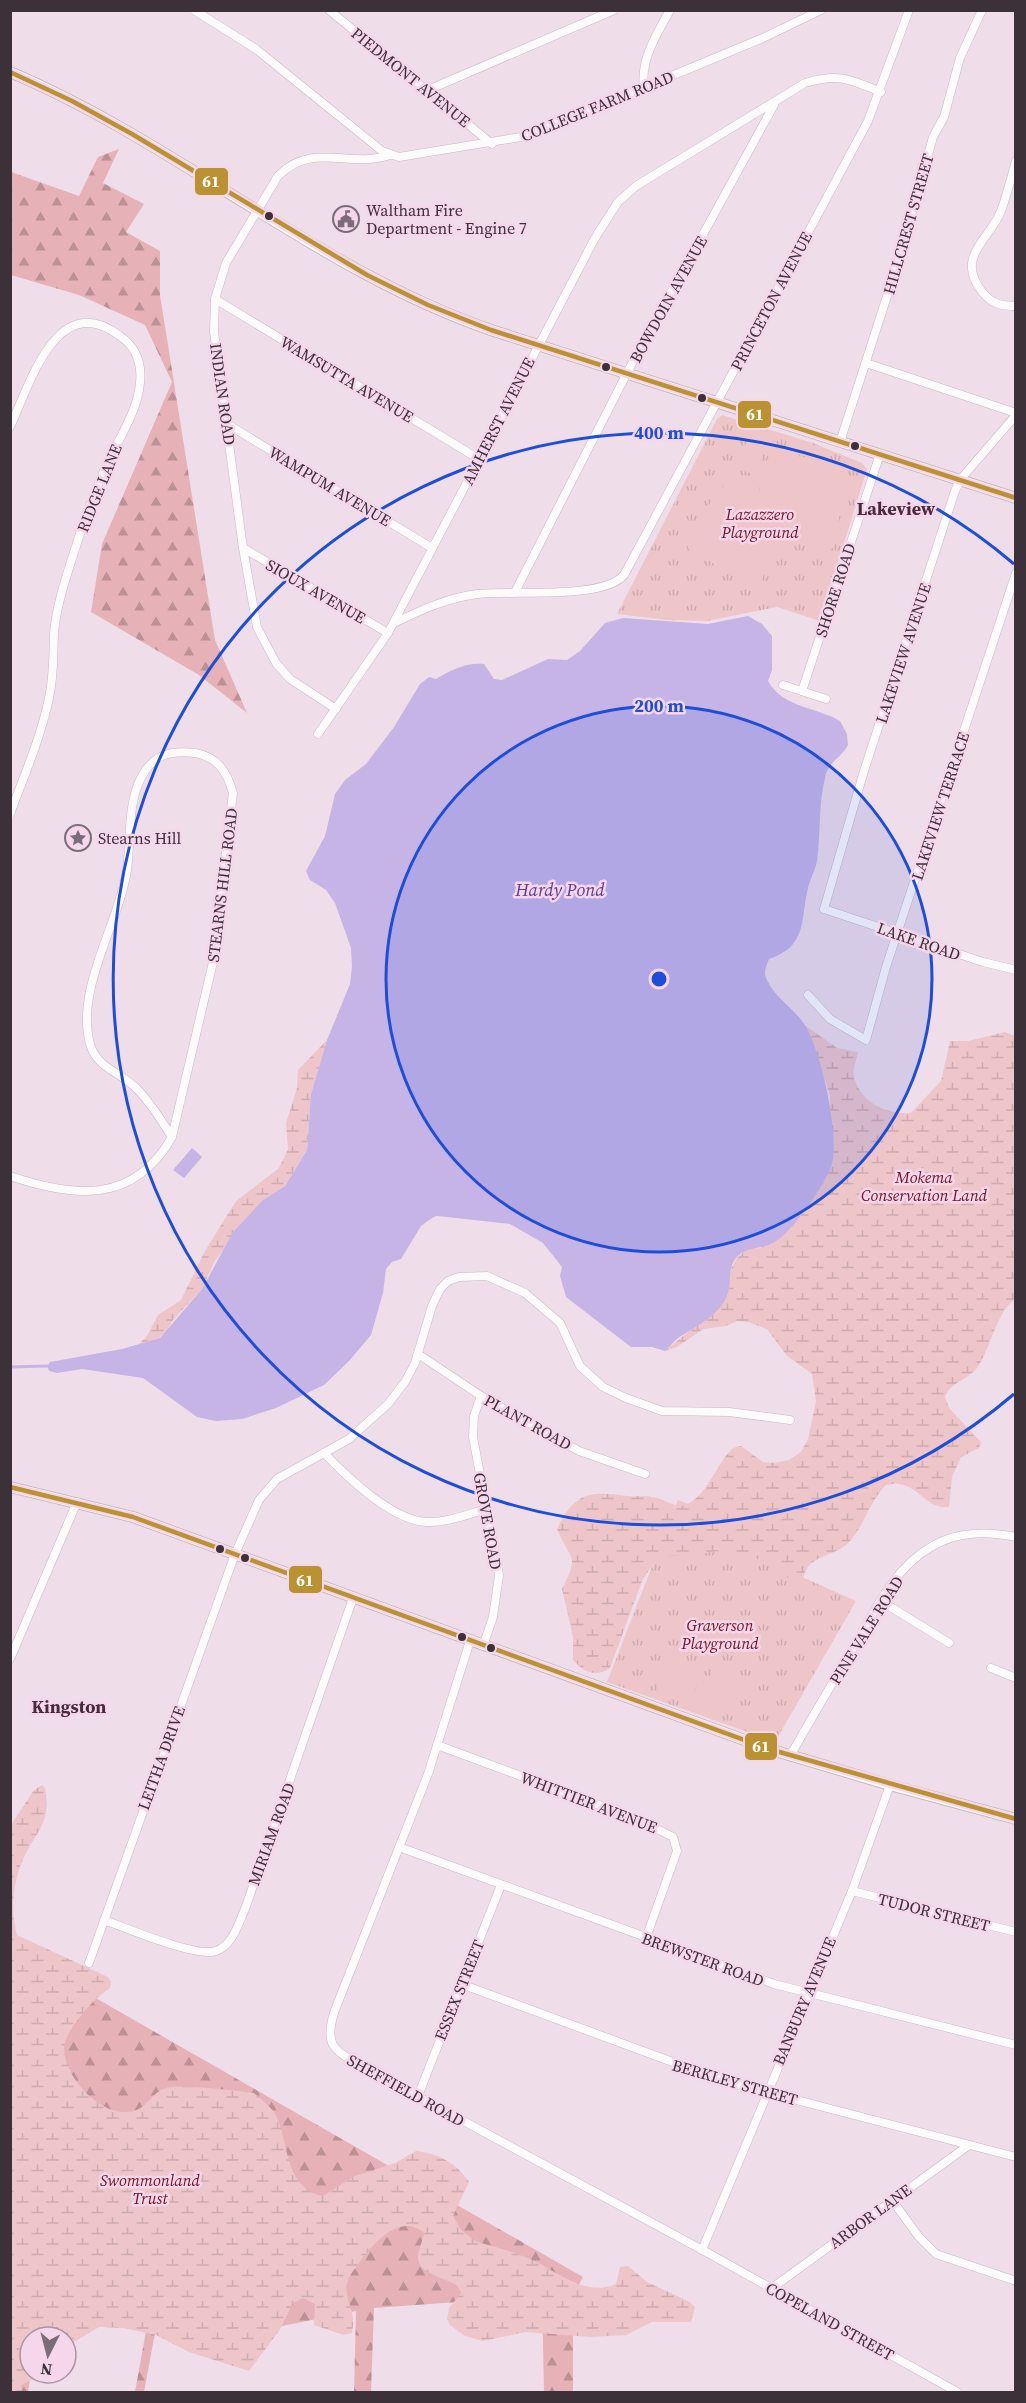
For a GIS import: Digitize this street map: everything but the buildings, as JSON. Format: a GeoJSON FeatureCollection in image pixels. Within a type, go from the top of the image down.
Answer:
{"type":"FeatureCollection","features":[{"type":"Feature","properties":{"kind":"street"},"geometry":{"type":"LineString","coordinates":[[194,10],[256,49],[390,155]]}},
{"type":"Feature","properties":{"kind":"street","name":"PIEDMONT AVENUE"},"geometry":{"type":"LineString","coordinates":[[329,10],[492,144]]}},
{"type":"Feature","properties":{"kind":"street"},"geometry":{"type":"LineString","coordinates":[[428,90],[614,10]]}},
{"type":"Feature","properties":{"kind":"street"},"geometry":{"type":"LineString","coordinates":[[644,89],[642,69],[645,59],[670,10]]}},
{"type":"Feature","properties":{"kind":"street","name":"COLLEGE FARM ROAD"},"geometry":{"type":"LineString","coordinates":[[390,155],[410,157],[492,144],[544,130],[644,89],[821,10]]}},
{"type":"Feature","properties":{"kind":"street","name":"PRINCETON AVENUE"},"geometry":{"type":"LineString","coordinates":[[515,592],[543,593],[617,584],[629,567],[847,161],[881,92],[909,10]]}},
{"type":"Feature","properties":{"kind":"street","name":"HILLCREST STREET"},"geometry":{"type":"LineString","coordinates":[[840,442],[866,363],[933,137],[944,117],[960,58],[982,10]]}},
{"type":"Feature","properties":{"kind":"street"},"geometry":{"type":"LineString","coordinates":[[10,72],[93,110],[368,275],[414,299],[471,323],[1016,498]]}},
{"type":"Feature","properties":{"kind":"street","name":"AMHERST AVENUE"},"geometry":{"type":"LineString","coordinates":[[318,734],[394,623],[538,345],[595,238],[618,202],[636,186],[805,83],[827,76],[839,77],[881,92]]}},
{"type":"Feature","properties":{"kind":"street","name":"BOWDOIN AVENUE"},"geometry":{"type":"LineString","coordinates":[[515,592],[627,373],[774,104]]}},
{"type":"Feature","properties":{"kind":"street","name":"INDIAN ROAD"},"geometry":{"type":"LineString","coordinates":[[336,709],[290,679],[276,663],[264,644],[252,609],[214,332],[214,299],[226,263],[258,208],[278,176],[295,161],[319,156],[372,160],[390,155]]}},
{"type":"Feature","properties":{"kind":"street"},"geometry":{"type":"LineString","coordinates":[[1016,161],[1000,212],[977,246],[972,266],[974,278],[986,297],[1001,305],[1016,306]]}},
{"type":"Feature","properties":{"kind":"street","name":"WAMSUTTA AVENUE"},"geometry":{"type":"LineString","coordinates":[[214,299],[479,459]]}},
{"type":"Feature","properties":{"kind":"street","name":"RIDGE LANE"},"geometry":{"type":"LineString","coordinates":[[10,427],[40,364],[61,331],[81,323],[99,325],[120,335],[136,354],[141,367],[138,395],[99,483],[77,541],[56,620],[55,666],[48,701],[10,814]]}},
{"type":"Feature","properties":{"kind":"street"},"geometry":{"type":"LineString","coordinates":[[866,363],[1016,414]]}},
{"type":"Feature","properties":{"kind":"street","name":"LAKEVIEW AVENUE"},"geometry":{"type":"LineString","coordinates":[[824,909],[864,771],[960,480],[1016,414]]}},
{"type":"Feature","properties":{"kind":"street","name":"WAMPUM AVENUE"},"geometry":{"type":"LineString","coordinates":[[227,424],[432,548]]}},
{"type":"Feature","properties":{"kind":"street","name":"SHORE ROAD"},"geometry":{"type":"LineString","coordinates":[[802,691],[880,454]]}},
{"type":"Feature","properties":{"kind":"street","name":"SIOUX AVENUE"},"geometry":{"type":"LineString","coordinates":[[243,548],[388,633]]}},
{"type":"Feature","properties":{"kind":"street","name":"LAKEVIEW TERRACE"},"geometry":{"type":"LineString","coordinates":[[808,995],[830,1019],[866,1040],[898,933],[1016,573]]}},
{"type":"Feature","properties":{"kind":"street"},"geometry":{"type":"LineString","coordinates":[[394,623],[439,603],[459,597],[515,592]]}},
{"type":"Feature","properties":{"kind":"street"},"geometry":{"type":"LineString","coordinates":[[783,685],[826,699]]}},
{"type":"Feature","properties":{"kind":"street","name":"STEARNS HILL ROAD"},"geometry":{"type":"LineString","coordinates":[[10,1176],[77,1193],[104,1191],[125,1184],[143,1171],[163,1152],[171,1137],[213,962],[233,793],[229,777],[220,764],[205,755],[185,752],[171,752],[160,756],[141,777],[133,803],[127,872],[97,962],[88,1033],[99,1062],[138,1090],[171,1137]]}},
{"type":"Feature","properties":{"kind":"street","name":"LAKE ROAD"},"geometry":{"type":"LineString","coordinates":[[824,909],[983,962],[1016,970]]}},
{"type":"Feature","properties":{"kind":"street","name":"LEITHA DRIVE"},"geometry":{"type":"LineString","coordinates":[[89,1963],[245,1528],[266,1491],[277,1479],[350,1439],[388,1404],[405,1382],[418,1354],[432,1306],[440,1289],[448,1281],[459,1277],[487,1276],[525,1293],[560,1323],[580,1366],[603,1387],[663,1411],[729,1412],[790,1420]]}},
{"type":"Feature","properties":{"kind":"street","name":"PLANT ROAD"},"geometry":{"type":"LineString","coordinates":[[418,1354],[482,1396],[579,1451],[645,1474]]}},
{"type":"Feature","properties":{"kind":"street","name":"GROVE ROAD"},"geometry":{"type":"LineString","coordinates":[[482,1396],[474,1416],[473,1437],[499,1575],[493,1617],[483,1646]]}},
{"type":"Feature","properties":{"kind":"street"},"geometry":{"type":"LineString","coordinates":[[324,1453],[390,1509],[412,1520],[445,1521],[487,1509]]}},
{"type":"Feature","properties":{"kind":"street"},"geometry":{"type":"LineString","coordinates":[[10,1487],[133,1517],[790,1756],[1016,1819]]}},
{"type":"Feature","properties":{"kind":"street"},"geometry":{"type":"LineString","coordinates":[[10,1659],[77,1502]]}},
{"type":"Feature","properties":{"kind":"street","name":"PINE VALE ROAD"},"geometry":{"type":"LineString","coordinates":[[790,1756],[881,1601],[901,1572],[922,1552],[941,1542],[969,1533],[1016,1537]]}},
{"type":"Feature","properties":{"kind":"street","name":"MIRIAM ROAD"},"geometry":{"type":"LineString","coordinates":[[104,1920],[202,1952],[215,1952],[228,1943],[244,1909],[353,1598]]}},
{"type":"Feature","properties":{"kind":"street"},"geometry":{"type":"LineString","coordinates":[[881,1601],[949,1643]]}},
{"type":"Feature","properties":{"kind":"street","name":"SHEFFIELD ROAD"},"geometry":{"type":"LineString","coordinates":[[470,1641],[399,1847],[335,2010],[328,2034],[331,2043],[338,2052],[702,2250]]}},
{"type":"Feature","properties":{"kind":"street"},"geometry":{"type":"LineString","coordinates":[[991,1668],[1016,1678]]}},
{"type":"Feature","properties":{"kind":"street","name":"WHITTIER AVENUE"},"geometry":{"type":"LineString","coordinates":[[436,1745],[637,1819],[673,1837],[677,1851],[646,1938]]}},
{"type":"Feature","properties":{"kind":"street","name":"BANBURY AVENUE"},"geometry":{"type":"LineString","coordinates":[[702,2250],[766,2092],[852,1891],[890,1785]]}},
{"type":"Feature","properties":{"kind":"street","name":"BREWSTER ROAD"},"geometry":{"type":"LineString","coordinates":[[399,1847],[774,1984],[1016,2046]]}},
{"type":"Feature","properties":{"kind":"street","name":"ESSEX STREET"},"geometry":{"type":"LineString","coordinates":[[418,2096],[501,1885]]}},
{"type":"Feature","properties":{"kind":"street","name":"TUDOR STREET"},"geometry":{"type":"LineString","coordinates":[[852,1891],[1016,1932]]}},
{"type":"Feature","properties":{"kind":"street","name":"BERKLEY STREET"},"geometry":{"type":"LineString","coordinates":[[461,1984],[676,2066],[766,2092],[1016,2157]]}},
{"type":"Feature","properties":{"kind":"street","name":"ARBOR LANE"},"geometry":{"type":"LineString","coordinates":[[772,2288],[969,2145]]}},
{"type":"Feature","properties":{"kind":"street"},"geometry":{"type":"LineString","coordinates":[[892,2200],[925,2245],[936,2254],[1016,2281]]}},
{"type":"Feature","properties":{"kind":"street","name":"COPELAND STREET"},"geometry":{"type":"LineString","coordinates":[[702,2250],[957,2392]]}},
{"type":"Feature","properties":{"kind":"green space"},"geometry":{"type":"Polygon","coordinates":[[[119,149],[103,183],[144,204],[126,232],[160,251],[160,295],[215,640],[247,713],[199,675],[91,612],[102,544],[172,382],[145,325],[79,295],[11,275],[11,172],[79,196],[98,157],[119,149]]]}},
{"type":"Feature","properties":{"kind":"green space","name":"Lazazzero Playground"},"geometry":{"type":"Polygon","coordinates":[[[722,415],[813,443],[862,463],[867,469],[820,621],[777,607],[707,621],[667,620],[617,614],[717,419],[722,415]]]}},
{"type":"Feature","properties":{"kind":"green space"},"geometry":{"type":"Polygon","coordinates":[[[749,435],[768,443],[755,475],[736,468],[749,435]]]}},
{"type":"Feature","properties":{"kind":"green space"},"geometry":{"type":"Polygon","coordinates":[[[774,444],[798,456],[842,464],[849,474],[832,549],[803,539],[784,528],[770,511],[757,483],[774,444]]]}},
{"type":"Feature","properties":{"kind":"green space"},"geometry":{"type":"Polygon","coordinates":[[[729,479],[744,488],[755,499],[768,524],[769,553],[760,584],[754,585],[689,550],[687,545],[701,515],[729,479]]]}},
{"type":"Feature","properties":{"kind":"green space","name":"Mokema Conservation Land"},"geometry":{"type":"Polygon","coordinates":[[[806,1026],[837,1048],[858,1052],[854,1073],[862,1093],[875,1105],[902,1113],[911,1113],[941,1081],[950,1041],[968,1041],[1005,1032],[1015,1036],[1015,1299],[1003,1312],[979,1365],[971,1374],[952,1387],[945,1397],[949,1408],[981,1442],[979,1448],[961,1457],[952,1477],[949,1507],[932,1504],[906,1485],[886,1485],[846,1545],[815,1561],[803,1578],[797,1582],[790,1580],[777,1568],[758,1559],[715,1551],[693,1556],[667,1555],[653,1564],[642,1581],[610,1668],[600,1673],[590,1672],[581,1668],[573,1660],[573,1637],[562,1589],[571,1569],[572,1558],[557,1529],[570,1508],[577,1501],[593,1494],[652,1497],[683,1506],[700,1494],[733,1448],[741,1446],[763,1462],[774,1463],[789,1460],[801,1452],[808,1439],[816,1401],[812,1374],[787,1356],[767,1329],[738,1321],[726,1326],[703,1329],[677,1347],[665,1351],[721,1305],[728,1292],[729,1272],[737,1258],[747,1249],[761,1248],[800,1216],[831,1167],[830,1095],[806,1026]]]}},
{"type":"Feature","properties":{"kind":"green space"},"geometry":{"type":"Polygon","coordinates":[[[327,1040],[311,1094],[307,1150],[285,1186],[263,1200],[214,1262],[202,1289],[172,1321],[166,1332],[159,1338],[139,1344],[147,1336],[158,1315],[181,1300],[205,1251],[236,1201],[279,1168],[288,1149],[286,1123],[297,1088],[298,1070],[327,1040]]]}},
{"type":"Feature","properties":{"kind":"green space","name":"Graverson Playground"},"geometry":{"type":"Polygon","coordinates":[[[678,1500],[771,1537],[759,1558],[856,1601],[775,1742],[607,1682],[678,1500]]]}},
{"type":"Feature","properties":{"kind":"green space"},"geometry":{"type":"Polygon","coordinates":[[[674,1656],[681,1659],[680,1664],[682,1665],[671,1695],[668,1694],[667,1699],[659,1696],[661,1691],[657,1690],[668,1660],[672,1661],[674,1656]]]}},
{"type":"Feature","properties":{"kind":"green space"},"geometry":{"type":"Polygon","coordinates":[[[687,1666],[702,1672],[691,1702],[676,1697],[687,1666]]]}},
{"type":"Feature","properties":{"kind":"green space"},"geometry":{"type":"Polygon","coordinates":[[[713,1670],[739,1679],[725,1716],[700,1707],[713,1670]]]}},
{"type":"Feature","properties":{"kind":"green space","name":"Swommonland Trust"},"geometry":{"type":"Polygon","coordinates":[[[42,1785],[45,1788],[47,1808],[43,1823],[18,1873],[13,1904],[17,1935],[108,1977],[111,1982],[110,1988],[81,2015],[69,2033],[64,2048],[71,2072],[87,2094],[98,2103],[122,2112],[134,2111],[144,2106],[160,2091],[172,2087],[254,2093],[274,2112],[289,2161],[300,2183],[310,2191],[323,2196],[355,2176],[395,2163],[416,2151],[432,2154],[447,2160],[469,2182],[453,2216],[461,2230],[475,2241],[520,2255],[567,2279],[591,2287],[616,2284],[620,2267],[628,2266],[647,2282],[690,2302],[695,2307],[691,2322],[652,2322],[626,2335],[591,2337],[525,2332],[483,2341],[465,2336],[450,2325],[447,2319],[449,2308],[461,2293],[458,2286],[422,2268],[418,2257],[424,2233],[415,2227],[405,2226],[396,2228],[378,2240],[350,2276],[347,2296],[353,2318],[352,2333],[344,2335],[314,2325],[315,2304],[303,2298],[293,2303],[279,2331],[249,2371],[189,2352],[156,2335],[123,2328],[99,2327],[78,2340],[78,2325],[18,2325],[18,2385],[23,2385],[22,2392],[11,2392],[11,1825],[34,1790],[42,1785]]]}},
{"type":"Feature","properties":{"kind":"green space","name":"Swommonland Trust"},"geometry":{"type":"Polygon","coordinates":[[[10,1949],[583,2277],[573,2296],[573,2392],[544,2392],[542,2296],[374,2308],[371,2392],[354,2392],[356,2311],[204,2342],[155,2333],[144,2392],[135,2392],[146,2331],[42,2311],[36,2325],[18,2325],[18,2385],[29,2385],[28,2392],[11,2392],[10,1949]]]}},
{"type":"Feature","properties":{"kind":"water","name":"Hardy Pond"},"geometry":{"type":"Polygon","coordinates":[[[748,616],[762,624],[772,636],[772,670],[768,681],[774,690],[791,702],[840,721],[847,734],[848,745],[826,774],[822,795],[817,861],[808,888],[800,931],[790,947],[782,954],[769,959],[765,972],[771,986],[801,1019],[811,1037],[828,1095],[833,1154],[831,1167],[821,1186],[789,1230],[773,1243],[744,1252],[736,1258],[731,1271],[728,1293],[720,1308],[707,1320],[678,1338],[665,1351],[652,1347],[631,1347],[566,1297],[560,1276],[562,1267],[543,1243],[510,1224],[436,1216],[421,1226],[401,1259],[392,1262],[386,1269],[383,1293],[371,1335],[324,1385],[276,1408],[242,1419],[216,1421],[197,1417],[143,1378],[82,1369],[57,1373],[49,1371],[47,1366],[50,1362],[122,1349],[160,1338],[202,1289],[233,1232],[263,1200],[285,1186],[307,1150],[311,1094],[327,1040],[350,984],[352,966],[351,948],[335,903],[326,890],[310,880],[306,871],[325,836],[335,794],[345,780],[366,764],[394,727],[420,684],[429,677],[436,679],[471,664],[484,664],[494,679],[502,680],[548,659],[567,660],[580,651],[605,623],[623,618],[708,624],[748,616]]]}},
{"type":"Feature","properties":{"kind":"water"},"geometry":{"type":"Polygon","coordinates":[[[192,1148],[202,1157],[184,1178],[173,1170],[192,1148]]]}},
{"type":"Feature","properties":{"kind":"waterway"},"geometry":{"type":"LineString","coordinates":[[10,1367],[47,1366]]}},
{"type":"Feature","properties":{"kind":"transit line","name":"61"},"geometry":{"type":"LineString","coordinates":[[10,72],[72,101],[132,134],[367,275],[428,305],[491,330],[1016,498]]}},
{"type":"Feature","properties":{"kind":"transit line","name":"61"},"geometry":{"type":"LineString","coordinates":[[10,1487],[133,1517],[769,1749],[1016,1819]]}},
{"type":"Feature","properties":{"kind":"place","name":"Waltham Fire Department - Engine 7"},"geometry":{"type":"Point","coordinates":[346,219]}},
{"type":"Feature","properties":{"kind":"place","name":"Stearns Hill"},"geometry":{"type":"Point","coordinates":[78,838]}},
{"type":"Feature","properties":{"kind":"district","name":"Lakeview"},"geometry":{"type":"Point","coordinates":[896,509]}},
{"type":"Feature","properties":{"kind":"district","name":"Kingston"},"geometry":{"type":"Point","coordinates":[69,1707]}}]}
